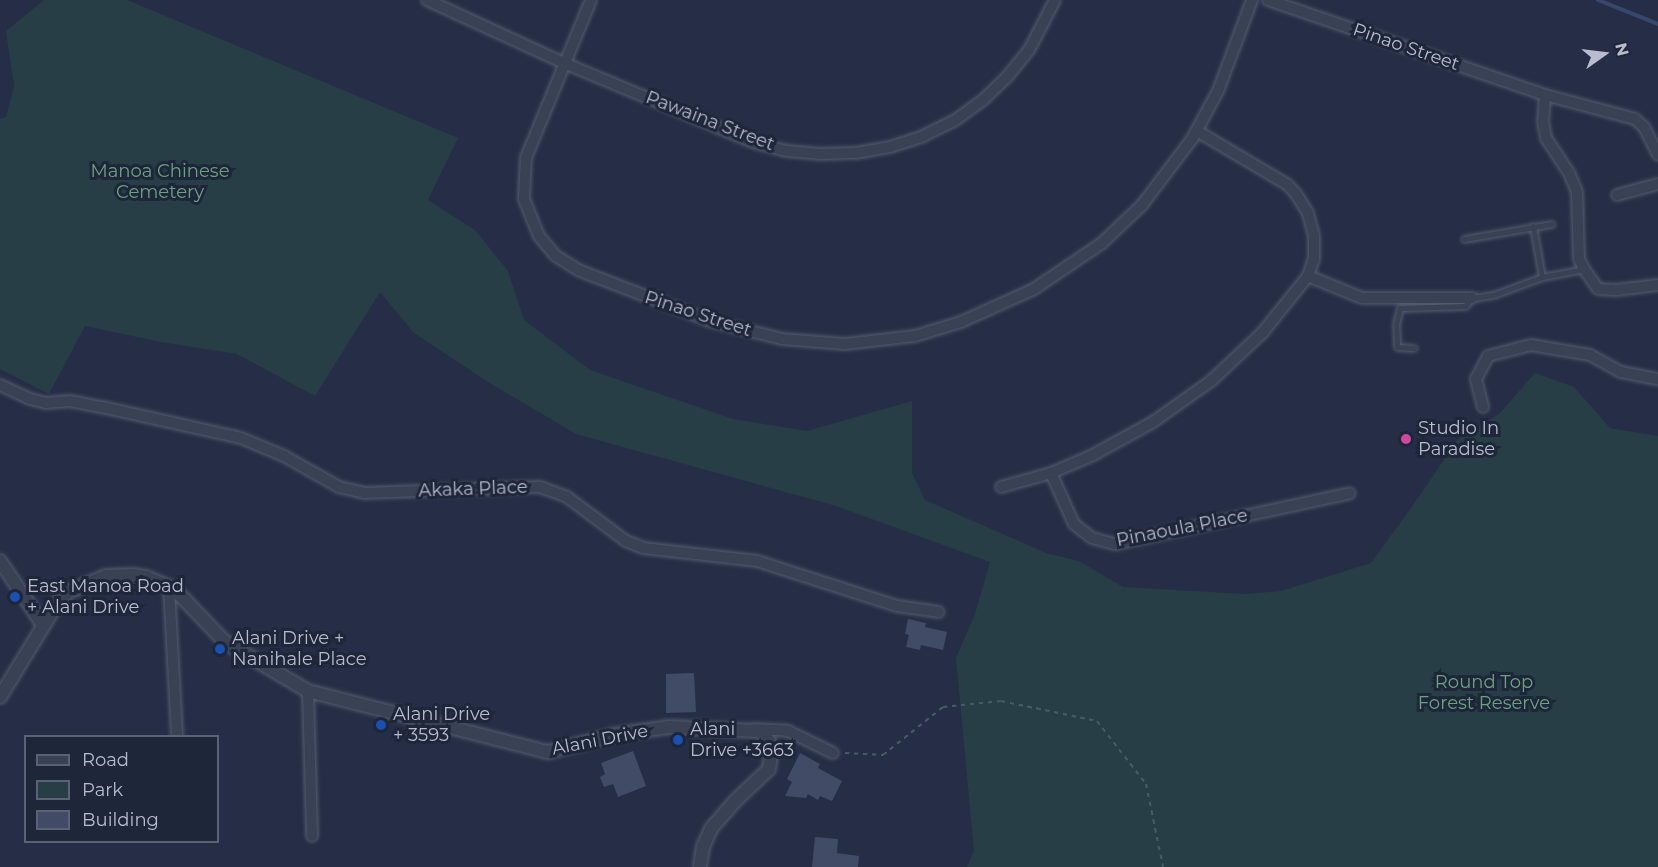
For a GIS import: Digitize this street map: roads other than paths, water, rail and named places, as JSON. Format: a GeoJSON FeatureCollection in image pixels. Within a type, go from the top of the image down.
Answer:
{"type":"FeatureCollection","features":[{"type":"Feature","properties":{"kind":"street","name":"Pawaina Street"},"geometry":{"type":"LineString","coordinates":[[427,0],[564,63],[753,142],[798,152],[856,153],[890,147],[923,136],[954,120],[982,101],[1007,77],[1029,50],[1054,0]]}},
{"type":"Feature","properties":{"kind":"street","name":"Pinao Street"},"geometry":{"type":"LineString","coordinates":[[591,0],[526,158],[523,192],[527,213],[546,247],[578,270],[732,329],[803,342],[867,343],[915,336],[961,322],[1034,289],[1080,260],[1123,225],[1160,184],[1197,131],[1222,82],[1252,0]]}},
{"type":"Feature","properties":{"kind":"street","name":"Pinao Street"},"geometry":{"type":"LineString","coordinates":[[1268,0],[1545,95],[1635,119],[1644,127],[1658,155]]}},
{"type":"Feature","properties":{"kind":"street"},"geometry":{"type":"LineString","coordinates":[[1545,95],[1543,122],[1546,138],[1569,173],[1576,192],[1579,259],[1584,269],[1598,289],[1658,285]]}},
{"type":"Feature","properties":{"kind":"street"},"geometry":{"type":"LineString","coordinates":[[1001,487],[1051,473],[1091,456],[1153,422],[1211,381],[1263,332],[1308,276],[1314,259],[1314,236],[1308,213],[1296,194],[1288,185],[1197,131]]}},
{"type":"Feature","properties":{"kind":"street"},"geometry":{"type":"LineString","coordinates":[[1617,195],[1658,184]]}},
{"type":"Feature","properties":{"kind":"street"},"geometry":{"type":"LineString","coordinates":[[1308,276],[1362,298],[1472,298]]}},
{"type":"Feature","properties":{"kind":"street"},"geometry":{"type":"LineString","coordinates":[[1483,407],[1476,380],[1488,356],[1531,345],[1590,354],[1621,372],[1658,380]]}},
{"type":"Feature","properties":{"kind":"street","name":"Akaka Place"},"geometry":{"type":"LineString","coordinates":[[0,385],[30,399],[46,403],[70,401],[241,438],[284,456],[339,487],[364,494],[540,487],[567,496],[626,541],[643,548],[757,561],[897,606],[939,612]]}},
{"type":"Feature","properties":{"kind":"street","name":"Pinaoula Place"},"geometry":{"type":"LineString","coordinates":[[1051,473],[1074,524],[1092,538],[1115,544],[1350,493]]}},
{"type":"Feature","properties":{"kind":"street"},"geometry":{"type":"LineString","coordinates":[[0,561],[43,625]]}},
{"type":"Feature","properties":{"kind":"street","name":"Alani Drive"},"geometry":{"type":"LineString","coordinates":[[0,697],[58,602],[92,579],[133,575],[169,587],[182,597],[225,642],[308,691],[548,752],[614,735],[669,727],[788,731],[833,753]]}},
{"type":"Feature","properties":{"kind":"street"},"geometry":{"type":"LineString","coordinates":[[169,587],[177,735]]}},
{"type":"Feature","properties":{"kind":"street"},"geometry":{"type":"LineString","coordinates":[[308,691],[312,836]]}},
{"type":"Feature","properties":{"kind":"street"},"geometry":{"type":"LineString","coordinates":[[700,867],[703,847],[711,829],[771,766],[773,753],[770,743],[752,728]]}},
{"type":"Feature","properties":{"kind":"lane"},"geometry":{"type":"LineString","coordinates":[[1464,239],[1552,224]]}},
{"type":"Feature","properties":{"kind":"lane"},"geometry":{"type":"LineString","coordinates":[[1533,226],[1542,277]]}},
{"type":"Feature","properties":{"kind":"lane"},"geometry":{"type":"LineString","coordinates":[[1414,348],[1397,347],[1396,324],[1400,308],[1450,309],[1465,306],[1472,298],[1493,295],[1542,277],[1584,269]]}},
{"type":"Feature","properties":{"kind":"waterway"},"geometry":{"type":"LineString","coordinates":[[1598,0],[1658,24]]}},
{"type":"Feature","properties":{"kind":"place","name":"Studio In Paradise"},"geometry":{"type":"Point","coordinates":[1406,439]}},
{"type":"Feature","properties":{"kind":"place","name":"East Manoa Road + Alani Drive"},"geometry":{"type":"Point","coordinates":[15,597]}},
{"type":"Feature","properties":{"kind":"place","name":"Alani Drive + Nanihale Place"},"geometry":{"type":"Point","coordinates":[220,649]}},
{"type":"Feature","properties":{"kind":"place","name":"Alani Drive + 3593"},"geometry":{"type":"Point","coordinates":[381,725]}},
{"type":"Feature","properties":{"kind":"place","name":"Alani Drive +3663"},"geometry":{"type":"Point","coordinates":[678,740]}},
{"type":"Feature","properties":{"kind":"park label","name":"Manoa Chinese Cemetery"},"geometry":{"type":"Point","coordinates":[160,182]}},
{"type":"Feature","properties":{"kind":"park label","name":"Round Top Forest Reserve"},"geometry":{"type":"Point","coordinates":[1484,693]}}]}
